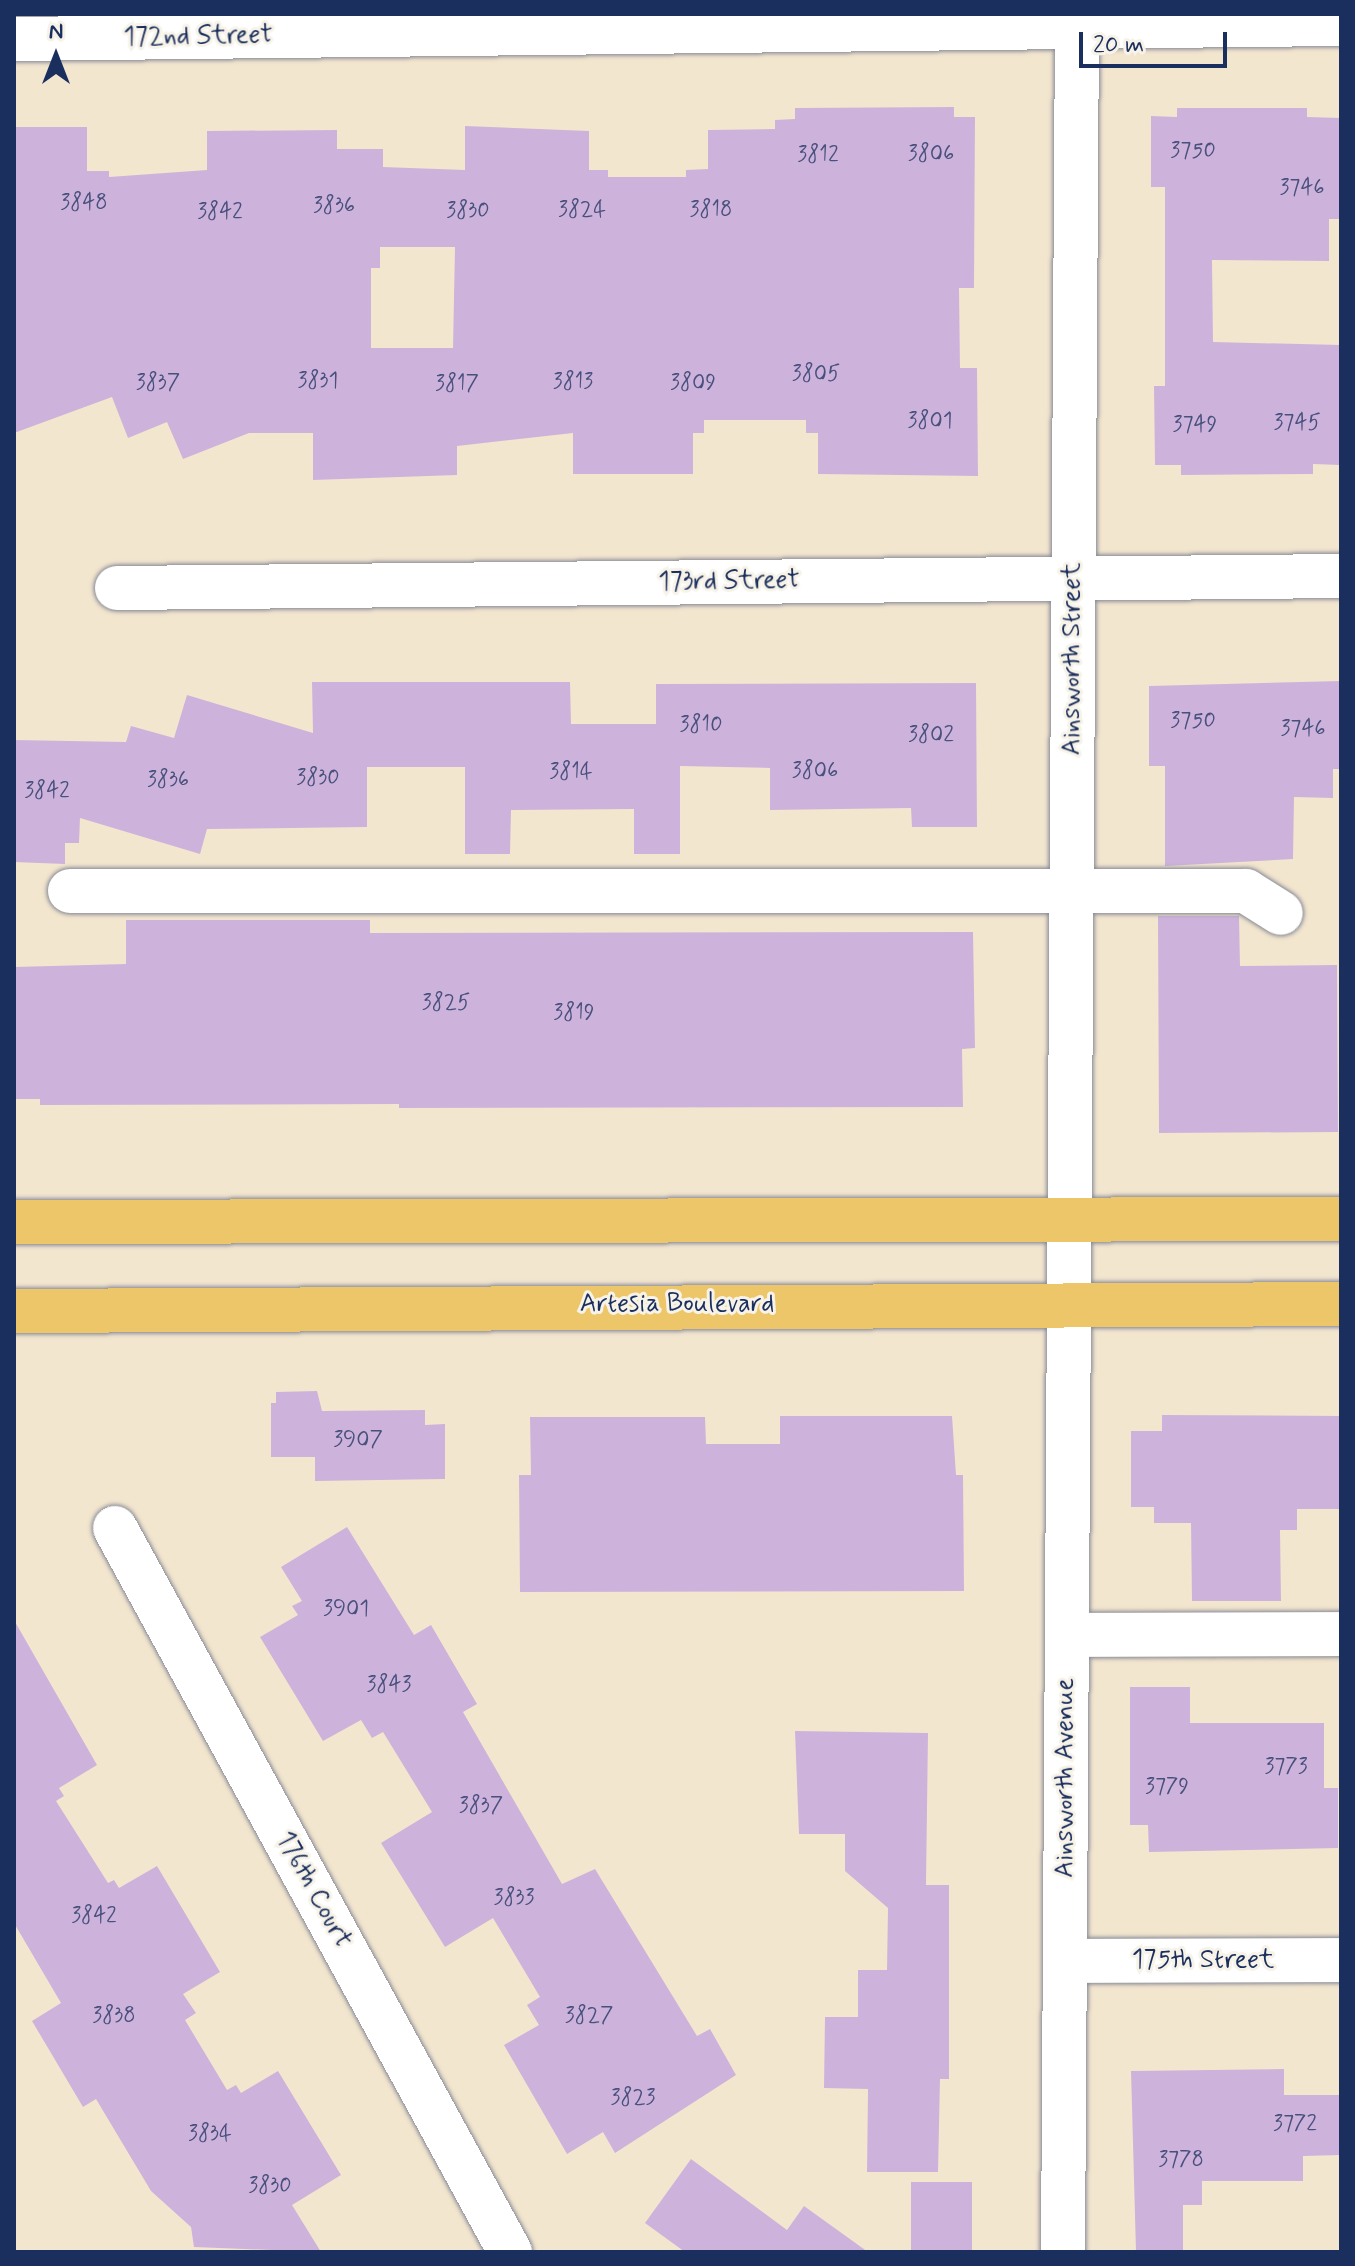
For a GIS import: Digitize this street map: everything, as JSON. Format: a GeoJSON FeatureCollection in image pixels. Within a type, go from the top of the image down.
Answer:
{"type":"FeatureCollection","features":[{"type":"Feature","properties":{"kind":"main road"},"geometry":{"type":"LineString","coordinates":[[14,1222],[1069,1217],[1341,1219]]}},
{"type":"Feature","properties":{"kind":"main road","name":"Artesia Boulevard"},"geometry":{"type":"LineString","coordinates":[[14,1311],[1341,1304]]}},
{"type":"Feature","properties":{"kind":"street","name":"172nd Street"},"geometry":{"type":"LineString","coordinates":[[14,39],[1077,21],[1341,24]]}},
{"type":"Feature","properties":{"kind":"street","name":"Ainsworth Street"},"geometry":{"type":"LineString","coordinates":[[1069,1304],[1077,21]]}},
{"type":"Feature","properties":{"kind":"street","name":"173rd Street"},"geometry":{"type":"LineString","coordinates":[[117,588],[1341,576]]}},
{"type":"Feature","properties":{"kind":"street"},"geometry":{"type":"LineString","coordinates":[[70,891],[1246,891],[1281,913]]}},
{"type":"Feature","properties":{"kind":"street","name":"Ainsworth Avenue"},"geometry":{"type":"LineString","coordinates":[[1063,2252],[1069,1304]]}},
{"type":"Feature","properties":{"kind":"street","name":"176th Court"},"geometry":{"type":"LineString","coordinates":[[115,1528],[510,2252]]}},
{"type":"Feature","properties":{"kind":"street"},"geometry":{"type":"LineString","coordinates":[[1067,1635],[1341,1634]]}},
{"type":"Feature","properties":{"kind":"street","name":"175th Street"},"geometry":{"type":"LineString","coordinates":[[1065,1961],[1341,1960]]}},
{"type":"Feature","properties":{"kind":"building"},"geometry":{"type":"Polygon","coordinates":[[[954,107],[954,117],[975,117],[974,288],[959,288],[960,368],[977,368],[978,476],[818,474],[818,433],[806,433],[806,420],[704,420],[704,433],[693,433],[693,474],[573,474],[573,433],[457,446],[457,475],[313,480],[313,433],[249,433],[183,459],[167,422],[128,438],[112,397],[14,433],[14,127],[87,127],[87,171],[109,171],[109,177],[207,170],[207,131],[337,130],[337,149],[383,149],[383,167],[465,170],[465,126],[589,131],[589,170],[608,170],[608,177],[686,177],[686,170],[708,169],[708,130],[775,129],[775,120],[795,119],[795,108],[954,107]],[[380,247],[380,268],[371,268],[371,348],[453,348],[455,247],[380,247]]]}},
{"type":"Feature","properties":{"kind":"building"},"geometry":{"type":"Polygon","coordinates":[[[1177,108],[1307,108],[1307,117],[1341,118],[1341,219],[1329,219],[1329,261],[1212,260],[1213,342],[1341,345],[1340,465],[1313,464],[1313,474],[1181,475],[1181,465],[1155,465],[1154,386],[1165,386],[1165,187],[1151,187],[1151,116],[1177,117],[1177,108]]]}},
{"type":"Feature","properties":{"kind":"building"},"geometry":{"type":"Polygon","coordinates":[[[1341,681],[1341,769],[1333,769],[1333,798],[1294,797],[1293,859],[1165,866],[1165,766],[1149,766],[1149,686],[1341,681]]]}},
{"type":"Feature","properties":{"kind":"building"},"geometry":{"type":"Polygon","coordinates":[[[312,682],[570,682],[571,724],[656,724],[656,684],[976,683],[977,827],[912,827],[911,808],[770,810],[770,768],[680,766],[680,854],[634,854],[634,809],[511,810],[510,854],[465,854],[465,767],[367,767],[367,827],[207,829],[200,854],[80,818],[79,843],[65,843],[65,864],[14,862],[14,740],[126,742],[131,726],[174,738],[187,695],[313,733],[312,682]]]}},
{"type":"Feature","properties":{"kind":"building"},"geometry":{"type":"Polygon","coordinates":[[[1158,916],[1239,916],[1240,966],[1337,965],[1338,1132],[1159,1133],[1158,916]]]}},
{"type":"Feature","properties":{"kind":"building"},"geometry":{"type":"Polygon","coordinates":[[[126,920],[370,920],[370,933],[973,932],[975,1048],[962,1049],[963,1107],[40,1105],[40,1099],[14,1099],[14,967],[126,964],[126,920]]]}},
{"type":"Feature","properties":{"kind":"building"},"geometry":{"type":"Polygon","coordinates":[[[317,1391],[322,1411],[425,1410],[425,1425],[445,1424],[445,1479],[315,1481],[315,1457],[271,1457],[271,1403],[276,1403],[276,1392],[317,1391]]]}},
{"type":"Feature","properties":{"kind":"building"},"geometry":{"type":"Polygon","coordinates":[[[1162,1415],[1341,1416],[1341,1509],[1297,1509],[1297,1530],[1280,1530],[1281,1601],[1192,1601],[1191,1523],[1154,1523],[1154,1507],[1131,1507],[1131,1431],[1162,1431],[1162,1415]]]}},
{"type":"Feature","properties":{"kind":"building"},"geometry":{"type":"Polygon","coordinates":[[[780,1416],[952,1416],[956,1475],[963,1475],[964,1591],[520,1592],[519,1475],[531,1475],[530,1417],[705,1417],[706,1444],[780,1444],[780,1416]]]}},
{"type":"Feature","properties":{"kind":"building"},"geometry":{"type":"Polygon","coordinates":[[[347,1527],[414,1635],[431,1625],[477,1704],[463,1712],[562,1884],[595,1869],[697,2036],[710,2029],[736,2075],[615,2153],[603,2132],[567,2154],[504,2045],[539,2025],[527,2005],[540,1997],[493,1918],[445,1947],[381,1843],[432,1812],[383,1732],[372,1738],[361,1720],[323,1741],[260,1637],[298,1615],[292,1606],[302,1601],[281,1567],[347,1527]]]}},
{"type":"Feature","properties":{"kind":"building"},"geometry":{"type":"Polygon","coordinates":[[[14,1620],[97,1765],[59,1788],[64,1796],[56,1801],[108,1883],[114,1880],[119,1888],[157,1866],[220,1972],[183,1994],[196,2013],[185,2020],[227,2090],[236,2085],[241,2093],[278,2071],[341,2175],[292,2205],[321,2252],[194,2247],[191,2227],[151,2191],[96,2099],[83,2107],[32,2021],[61,2003],[14,1923],[14,1620]]]}},
{"type":"Feature","properties":{"kind":"building"},"geometry":{"type":"Polygon","coordinates":[[[1130,1687],[1190,1687],[1190,1723],[1324,1723],[1324,1788],[1338,1788],[1338,1848],[1149,1852],[1148,1825],[1130,1825],[1130,1687]]]}},
{"type":"Feature","properties":{"kind":"building"},"geometry":{"type":"Polygon","coordinates":[[[795,1731],[928,1733],[926,1885],[949,1885],[949,2079],[940,2079],[938,2172],[867,2172],[868,2089],[824,2088],[825,2017],[858,2017],[858,1970],[887,1970],[888,1908],[845,1871],[845,1834],[799,1834],[795,1731]]]}},
{"type":"Feature","properties":{"kind":"building"},"geometry":{"type":"Polygon","coordinates":[[[1284,2069],[1284,2095],[1341,2095],[1341,2155],[1303,2156],[1303,2181],[1202,2181],[1202,2205],[1183,2205],[1183,2252],[1136,2252],[1131,2071],[1284,2069]]]}},
{"type":"Feature","properties":{"kind":"building"},"geometry":{"type":"Polygon","coordinates":[[[691,2159],[787,2230],[804,2206],[868,2252],[685,2252],[645,2223],[691,2159]]]}},
{"type":"Feature","properties":{"kind":"building"},"geometry":{"type":"Polygon","coordinates":[[[911,2182],[972,2182],[972,2252],[911,2252],[911,2182]]]}}]}
